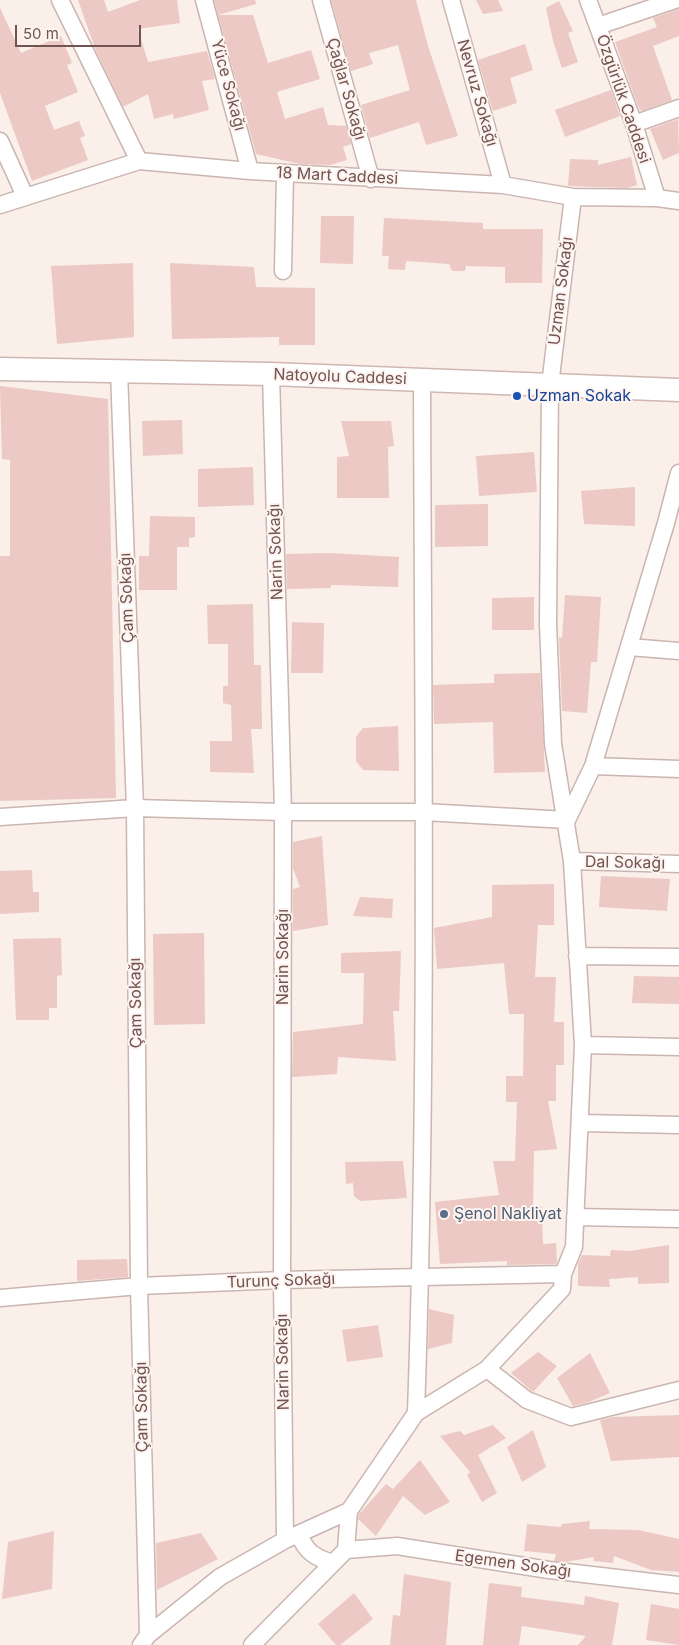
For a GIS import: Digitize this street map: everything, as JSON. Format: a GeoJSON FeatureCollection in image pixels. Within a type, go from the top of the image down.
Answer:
{"type":"FeatureCollection","features":[{"type":"Feature","properties":{"kind":"main road","name":"Natoyolu Caddesi"},"geometry":{"type":"LineString","coordinates":[[0,369],[271,374],[679,390]]}},
{"type":"Feature","properties":{"kind":"street"},"geometry":{"type":"LineString","coordinates":[[60,0],[140,161]]}},
{"type":"Feature","properties":{"kind":"street","name":"Yüce Sokağı"},"geometry":{"type":"LineString","coordinates":[[204,0],[250,171]]}},
{"type":"Feature","properties":{"kind":"street","name":"Çağlar Sokağı"},"geometry":{"type":"LineString","coordinates":[[321,0],[371,179]]}},
{"type":"Feature","properties":{"kind":"street","name":"Nevruz Sokağı"},"geometry":{"type":"LineString","coordinates":[[451,0],[503,185]]}},
{"type":"Feature","properties":{"kind":"street","name":"Özgürlük Caddesi"},"geometry":{"type":"LineString","coordinates":[[588,0],[634,124],[657,198]]}},
{"type":"Feature","properties":{"kind":"street"},"geometry":{"type":"LineString","coordinates":[[598,26],[675,0]]}},
{"type":"Feature","properties":{"kind":"street"},"geometry":{"type":"LineString","coordinates":[[634,124],[679,108]]}},
{"type":"Feature","properties":{"kind":"street"},"geometry":{"type":"LineString","coordinates":[[0,141],[25,196]]}},
{"type":"Feature","properties":{"kind":"street","name":"18 Mart Caddesi"},"geometry":{"type":"LineString","coordinates":[[0,205],[140,161],[371,179],[503,185],[573,197],[657,198],[679,201]]}},
{"type":"Feature","properties":{"kind":"street"},"geometry":{"type":"LineString","coordinates":[[283,271],[285,173]]}},
{"type":"Feature","properties":{"kind":"street","name":"Uzman Sokağı"},"geometry":{"type":"LineString","coordinates":[[416,1413],[486,1369],[562,1289],[563,1274],[574,1247],[583,1045],[572,861],[567,820],[553,744],[548,624],[550,385],[573,197]]}},
{"type":"Feature","properties":{"kind":"street","name":"Çam Sokağı"},"geometry":{"type":"LineString","coordinates":[[120,370],[135,808],[144,1640]]}},
{"type":"Feature","properties":{"kind":"street","name":"Narin Sokağı"},"geometry":{"type":"LineString","coordinates":[[271,374],[283,812],[282,1280],[292,1537]]}},
{"type":"Feature","properties":{"kind":"street"},"geometry":{"type":"LineString","coordinates":[[252,1645],[346,1550],[349,1511],[416,1413],[420,1278],[424,812],[422,380]]}},
{"type":"Feature","properties":{"kind":"street"},"geometry":{"type":"LineString","coordinates":[[0,817],[135,808],[283,812],[424,812],[567,820],[593,766],[629,647],[673,523],[679,473]]}},
{"type":"Feature","properties":{"kind":"street"},"geometry":{"type":"LineString","coordinates":[[629,647],[679,652]]}},
{"type":"Feature","properties":{"kind":"street"},"geometry":{"type":"LineString","coordinates":[[593,766],[679,769]]}},
{"type":"Feature","properties":{"kind":"street","name":"Dal Sokağı"},"geometry":{"type":"LineString","coordinates":[[572,861],[679,864]]}},
{"type":"Feature","properties":{"kind":"street"},"geometry":{"type":"LineString","coordinates":[[577,956],[679,957]]}},
{"type":"Feature","properties":{"kind":"street"},"geometry":{"type":"LineString","coordinates":[[583,1045],[679,1047]]}},
{"type":"Feature","properties":{"kind":"street"},"geometry":{"type":"LineString","coordinates":[[581,1123],[679,1125]]}},
{"type":"Feature","properties":{"kind":"street"},"geometry":{"type":"LineString","coordinates":[[575,1217],[679,1219]]}},
{"type":"Feature","properties":{"kind":"street","name":"Turunç Sokağı"},"geometry":{"type":"LineString","coordinates":[[0,1298],[139,1286],[282,1280],[563,1274]]}},
{"type":"Feature","properties":{"kind":"street"},"geometry":{"type":"LineString","coordinates":[[486,1369],[527,1400],[571,1417],[679,1390]]}},
{"type":"Feature","properties":{"kind":"street"},"geometry":{"type":"LineString","coordinates":[[144,1640],[220,1577],[292,1537],[349,1511]]}},
{"type":"Feature","properties":{"kind":"street"},"geometry":{"type":"LineString","coordinates":[[292,1537],[320,1559],[333,1563]]}},
{"type":"Feature","properties":{"kind":"street","name":"Egemen Sokağı"},"geometry":{"type":"LineString","coordinates":[[346,1550],[397,1546],[549,1570],[679,1585]]}},
{"type":"Feature","properties":{"kind":"building"},"geometry":{"type":"Polygon","coordinates":[[[78,0],[104,0],[108,12],[140,0],[177,0],[180,23],[138,29],[148,62],[207,51],[215,79],[202,81],[209,110],[174,119],[173,114],[154,119],[148,94],[123,107],[96,51],[78,0]]]}},
{"type":"Feature","properties":{"kind":"building"},"geometry":{"type":"Polygon","coordinates":[[[214,0],[255,0],[256,4],[218,15],[214,0]]]}},
{"type":"Feature","properties":{"kind":"building"},"geometry":{"type":"Polygon","coordinates":[[[331,0],[416,0],[428,46],[458,136],[426,145],[419,122],[370,138],[361,105],[410,90],[398,45],[369,53],[373,64],[351,71],[331,0]]]}},
{"type":"Feature","properties":{"kind":"building"},"geometry":{"type":"Polygon","coordinates":[[[476,0],[498,0],[503,11],[483,14],[476,0]]]}},
{"type":"Feature","properties":{"kind":"building"},"geometry":{"type":"Polygon","coordinates":[[[559,1],[573,31],[568,33],[578,62],[562,68],[553,41],[546,8],[559,1]]]}},
{"type":"Feature","properties":{"kind":"building"},"geometry":{"type":"Polygon","coordinates":[[[0,8],[21,53],[61,36],[72,63],[67,65],[78,92],[45,106],[54,130],[79,121],[85,136],[80,138],[88,160],[32,181],[0,93],[0,8]]]}},
{"type":"Feature","properties":{"kind":"building"},"geometry":{"type":"Polygon","coordinates":[[[679,9],[679,36],[653,46],[672,100],[642,111],[639,109],[615,42],[657,27],[653,18],[679,9]]]}},
{"type":"Feature","properties":{"kind":"building"},"geometry":{"type":"Polygon","coordinates":[[[218,15],[253,15],[268,63],[311,50],[320,79],[277,92],[285,119],[323,107],[328,125],[346,126],[351,144],[343,147],[347,160],[330,165],[300,164],[256,154],[218,15]]]}},
{"type":"Feature","properties":{"kind":"building"},"geometry":{"type":"Polygon","coordinates":[[[525,44],[533,70],[510,78],[517,103],[493,111],[478,60],[525,44]]]}},
{"type":"Feature","properties":{"kind":"building"},"geometry":{"type":"Polygon","coordinates":[[[611,90],[620,116],[565,137],[555,110],[611,90]]]}},
{"type":"Feature","properties":{"kind":"building"},"geometry":{"type":"Polygon","coordinates":[[[678,119],[679,153],[663,160],[650,129],[678,119]]]}},
{"type":"Feature","properties":{"kind":"building"},"geometry":{"type":"Polygon","coordinates":[[[631,157],[637,185],[627,188],[568,186],[570,159],[598,160],[598,165],[631,157]]]}},
{"type":"Feature","properties":{"kind":"building"},"geometry":{"type":"Polygon","coordinates":[[[321,216],[354,216],[353,264],[320,263],[321,216]]]}},
{"type":"Feature","properties":{"kind":"building"},"geometry":{"type":"Polygon","coordinates":[[[384,218],[483,223],[483,229],[543,229],[542,283],[505,283],[505,267],[466,266],[465,271],[452,271],[449,264],[406,261],[405,270],[388,269],[389,256],[382,256],[384,218]]]}},
{"type":"Feature","properties":{"kind":"building"},"geometry":{"type":"Polygon","coordinates":[[[133,263],[134,337],[57,344],[51,266],[133,263]]]}},
{"type":"Feature","properties":{"kind":"building"},"geometry":{"type":"Polygon","coordinates":[[[170,263],[254,267],[256,287],[315,288],[315,345],[279,345],[279,337],[172,339],[170,263]]]}},
{"type":"Feature","properties":{"kind":"building"},"geometry":{"type":"Polygon","coordinates":[[[0,386],[108,399],[116,798],[0,801],[0,556],[10,556],[10,460],[2,459],[0,386]]]}},
{"type":"Feature","properties":{"kind":"building"},"geometry":{"type":"Polygon","coordinates":[[[182,420],[183,454],[143,456],[142,421],[182,420]]]}},
{"type":"Feature","properties":{"kind":"building"},"geometry":{"type":"Polygon","coordinates":[[[341,421],[391,421],[394,446],[388,447],[389,498],[337,498],[337,457],[349,456],[341,421]]]}},
{"type":"Feature","properties":{"kind":"building"},"geometry":{"type":"Polygon","coordinates":[[[534,452],[537,492],[479,496],[476,456],[534,452]]]}},
{"type":"Feature","properties":{"kind":"building"},"geometry":{"type":"Polygon","coordinates":[[[253,467],[254,505],[198,507],[198,469],[253,467]]]}},
{"type":"Feature","properties":{"kind":"building"},"geometry":{"type":"Polygon","coordinates":[[[635,487],[635,526],[584,524],[581,491],[635,487]]]}},
{"type":"Feature","properties":{"kind":"building"},"geometry":{"type":"Polygon","coordinates":[[[488,504],[488,546],[435,547],[435,505],[488,504]]]}},
{"type":"Feature","properties":{"kind":"building"},"geometry":{"type":"Polygon","coordinates":[[[150,516],[195,517],[195,537],[189,538],[189,547],[177,547],[177,590],[139,590],[139,556],[149,556],[150,516]]]}},
{"type":"Feature","properties":{"kind":"building"},"geometry":{"type":"Polygon","coordinates":[[[330,553],[399,557],[398,587],[331,585],[331,588],[287,589],[286,554],[330,553]]]}},
{"type":"Feature","properties":{"kind":"building"},"geometry":{"type":"Polygon","coordinates":[[[565,595],[601,597],[597,662],[591,662],[587,713],[562,711],[559,637],[562,638],[565,595]]]}},
{"type":"Feature","properties":{"kind":"building"},"geometry":{"type":"Polygon","coordinates":[[[534,597],[534,630],[492,630],[492,598],[534,597]]]}},
{"type":"Feature","properties":{"kind":"building"},"geometry":{"type":"Polygon","coordinates":[[[253,604],[254,665],[261,665],[262,729],[251,729],[254,773],[210,772],[210,741],[232,741],[231,705],[223,703],[223,686],[228,686],[228,644],[208,644],[207,605],[253,604]]]}},
{"type":"Feature","properties":{"kind":"building"},"geometry":{"type":"Polygon","coordinates":[[[292,622],[324,623],[323,673],[291,673],[292,622]]]}},
{"type":"Feature","properties":{"kind":"building"},"geometry":{"type":"Polygon","coordinates":[[[540,673],[545,772],[494,773],[493,722],[434,724],[433,685],[494,683],[494,674],[540,673]]]}},
{"type":"Feature","properties":{"kind":"building"},"geometry":{"type":"Polygon","coordinates":[[[398,726],[399,771],[363,770],[356,761],[356,737],[363,728],[398,726]]]}},
{"type":"Feature","properties":{"kind":"building"},"geometry":{"type":"Polygon","coordinates":[[[322,836],[328,925],[293,931],[293,889],[300,887],[293,868],[293,842],[322,836]]]}},
{"type":"Feature","properties":{"kind":"building"},"geometry":{"type":"Polygon","coordinates":[[[32,870],[33,892],[39,892],[39,912],[0,914],[0,871],[32,870]]]}},
{"type":"Feature","properties":{"kind":"building"},"geometry":{"type":"Polygon","coordinates":[[[601,876],[670,879],[667,911],[599,907],[601,876]]]}},
{"type":"Feature","properties":{"kind":"building"},"geometry":{"type":"Polygon","coordinates":[[[554,884],[554,925],[538,925],[535,977],[556,977],[554,1022],[564,1022],[564,1065],[556,1065],[556,1101],[548,1101],[557,1149],[534,1151],[533,1208],[542,1207],[543,1244],[556,1243],[557,1262],[556,1264],[507,1265],[507,1261],[440,1264],[435,1202],[499,1195],[493,1161],[515,1161],[517,1102],[506,1102],[506,1076],[523,1076],[524,1014],[509,1014],[504,963],[437,969],[434,928],[492,917],[492,885],[554,884]]]}},
{"type":"Feature","properties":{"kind":"building"},"geometry":{"type":"Polygon","coordinates":[[[360,897],[393,899],[392,918],[353,916],[360,897]]]}},
{"type":"Feature","properties":{"kind":"building"},"geometry":{"type":"Polygon","coordinates":[[[204,933],[205,1024],[154,1025],[153,934],[204,933]]]}},
{"type":"Feature","properties":{"kind":"building"},"geometry":{"type":"Polygon","coordinates":[[[61,938],[62,975],[57,976],[57,1008],[49,1008],[49,1020],[16,1020],[13,939],[61,938]]]}},
{"type":"Feature","properties":{"kind":"building"},"geometry":{"type":"Polygon","coordinates":[[[401,951],[399,1011],[393,1011],[396,1061],[338,1057],[337,1074],[292,1077],[293,1032],[363,1024],[364,973],[341,973],[341,953],[401,951]]]}},
{"type":"Feature","properties":{"kind":"building"},"geometry":{"type":"Polygon","coordinates":[[[634,976],[679,977],[679,1004],[632,1003],[634,976]]]}},
{"type":"Feature","properties":{"kind":"building"},"geometry":{"type":"Polygon","coordinates":[[[403,1161],[407,1198],[360,1201],[354,1196],[353,1183],[346,1184],[345,1162],[403,1161]]]}},
{"type":"Feature","properties":{"kind":"building"},"geometry":{"type":"Polygon","coordinates":[[[669,1245],[669,1283],[638,1284],[638,1277],[609,1279],[610,1287],[578,1286],[578,1264],[582,1255],[610,1256],[611,1250],[629,1251],[669,1245]]]}},
{"type":"Feature","properties":{"kind":"building"},"geometry":{"type":"Polygon","coordinates":[[[127,1259],[128,1277],[77,1281],[77,1260],[127,1259]]]}},
{"type":"Feature","properties":{"kind":"building"},"geometry":{"type":"Polygon","coordinates":[[[429,1309],[454,1315],[452,1343],[428,1349],[429,1309]]]}},
{"type":"Feature","properties":{"kind":"building"},"geometry":{"type":"Polygon","coordinates":[[[378,1325],[383,1357],[347,1362],[342,1330],[378,1325]]]}},
{"type":"Feature","properties":{"kind":"building"},"geometry":{"type":"Polygon","coordinates":[[[538,1352],[557,1366],[533,1392],[511,1373],[538,1352]]]}},
{"type":"Feature","properties":{"kind":"building"},"geometry":{"type":"Polygon","coordinates":[[[590,1353],[610,1393],[589,1402],[573,1406],[557,1378],[590,1353]]]}},
{"type":"Feature","properties":{"kind":"building"},"geometry":{"type":"Polygon","coordinates":[[[679,1415],[679,1457],[611,1461],[600,1420],[613,1417],[679,1415]]]}},
{"type":"Feature","properties":{"kind":"building"},"geometry":{"type":"Polygon","coordinates":[[[493,1425],[506,1438],[478,1455],[497,1493],[482,1502],[467,1475],[470,1472],[440,1436],[460,1431],[464,1435],[493,1425]]]}},
{"type":"Feature","properties":{"kind":"building"},"geometry":{"type":"Polygon","coordinates":[[[533,1430],[546,1467],[522,1482],[507,1447],[533,1430]]]}},
{"type":"Feature","properties":{"kind":"building"},"geometry":{"type":"Polygon","coordinates":[[[420,1460],[450,1502],[425,1515],[403,1496],[376,1536],[358,1519],[359,1514],[386,1484],[393,1489],[420,1460]]]}},
{"type":"Feature","properties":{"kind":"building"},"geometry":{"type":"Polygon","coordinates":[[[590,1521],[589,1529],[638,1530],[679,1539],[679,1572],[651,1570],[614,1556],[613,1563],[593,1561],[594,1557],[565,1562],[554,1561],[556,1554],[524,1551],[527,1524],[561,1527],[562,1524],[590,1521]]]}},
{"type":"Feature","properties":{"kind":"building"},"geometry":{"type":"Polygon","coordinates":[[[54,1531],[52,1589],[2,1599],[8,1542],[54,1531]]]}},
{"type":"Feature","properties":{"kind":"building"},"geometry":{"type":"Polygon","coordinates":[[[201,1533],[218,1559],[157,1590],[156,1543],[201,1533]]]}},
{"type":"Feature","properties":{"kind":"building"},"geometry":{"type":"Polygon","coordinates":[[[404,1574],[451,1582],[446,1645],[390,1645],[393,1615],[400,1616],[404,1574]]]}},
{"type":"Feature","properties":{"kind":"building"},"geometry":{"type":"Polygon","coordinates":[[[489,1583],[522,1587],[521,1597],[584,1605],[585,1596],[619,1603],[612,1645],[578,1645],[586,1636],[522,1626],[519,1645],[483,1645],[489,1583]]]}},
{"type":"Feature","properties":{"kind":"building"},"geometry":{"type":"Polygon","coordinates":[[[354,1593],[373,1619],[340,1645],[336,1645],[318,1624],[354,1593]]]}},
{"type":"Feature","properties":{"kind":"building"},"geometry":{"type":"Polygon","coordinates":[[[651,1604],[679,1609],[679,1645],[646,1640],[651,1604]]]}},
{"type":"Feature","properties":{"kind":"place","name":"Uzman Sokak"},"geometry":{"type":"Point","coordinates":[517,396]}},
{"type":"Feature","properties":{"kind":"place","name":"Şenol Nakliyat"},"geometry":{"type":"Point","coordinates":[444,1214]}}]}
